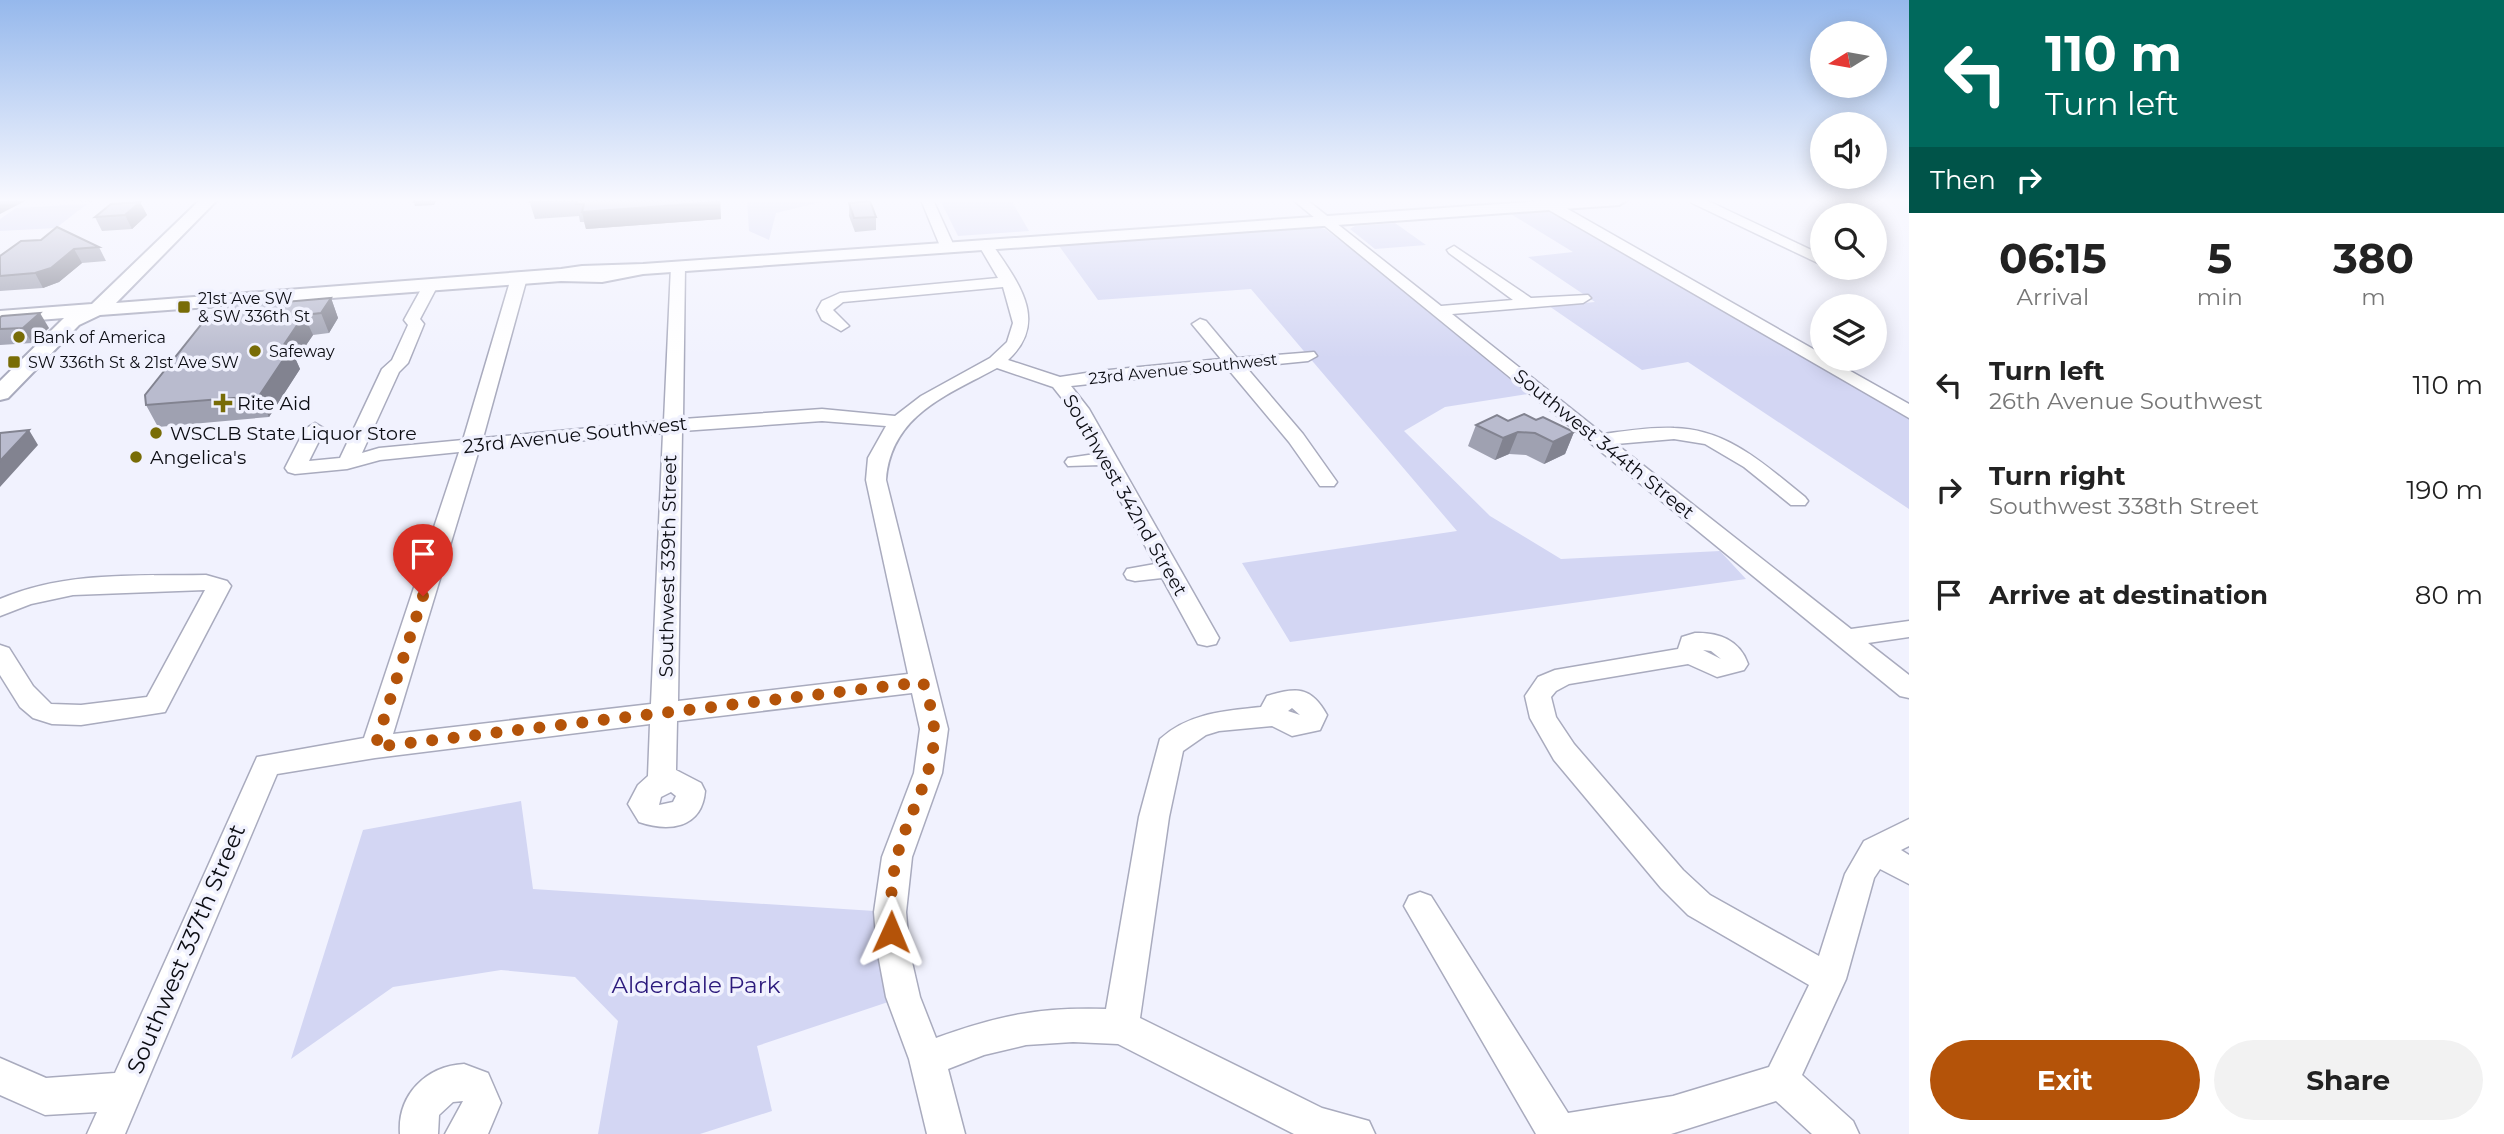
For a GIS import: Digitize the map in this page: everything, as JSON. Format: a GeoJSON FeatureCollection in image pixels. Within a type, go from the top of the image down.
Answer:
{"type":"FeatureCollection","features":[{"type":"Feature","properties":{"kind":"main road"},"geometry":{"type":"LineString","coordinates":[[0,393],[72,321],[98,309],[155,253]]}},
{"type":"Feature","properties":{"kind":"main road"},"geometry":{"type":"LineString","coordinates":[[0,317],[561,275],[582,271],[854,253]]}},
{"type":"Feature","properties":{"kind":"main road"},"geometry":{"type":"LineString","coordinates":[[0,416],[38,373],[94,319],[98,309]]}},
{"type":"Feature","properties":{"kind":"street"},"geometry":{"type":"LineString","coordinates":[[946,1134],[927,1059],[903,998],[893,949],[890,912],[897,857],[928,773],[934,729],[876,480],[878,458],[900,422],[917,407],[996,362],[1012,348],[1020,334],[1022,324],[1015,296],[990,253]]}},
{"type":"Feature","properties":{"kind":"street","name":"Southwest 344th Street"},"geometry":{"type":"LineString","coordinates":[[1366,253],[1909,689]]}},
{"type":"Feature","properties":{"kind":"street"},"geometry":{"type":"LineString","coordinates":[[1458,253],[1527,302]]}},
{"type":"Feature","properties":{"kind":"street"},"geometry":{"type":"LineString","coordinates":[[1632,253],[1909,412]]}},
{"type":"Feature","properties":{"kind":"street","name":"Southwest 339th Street"},"geometry":{"type":"LineString","coordinates":[[662,782],[678,266]]}},
{"type":"Feature","properties":{"kind":"street"},"geometry":{"type":"LineString","coordinates":[[519,278],[471,446],[375,747],[923,682]]}},
{"type":"Feature","properties":{"kind":"street"},"geometry":{"type":"LineString","coordinates":[[841,326],[828,317],[825,310],[828,304],[840,298],[1006,282]]}},
{"type":"Feature","properties":{"kind":"street"},"geometry":{"type":"LineString","coordinates":[[347,463],[391,369],[399,363],[416,324],[412,320],[430,285]]}},
{"type":"Feature","properties":{"kind":"street"},"geometry":{"type":"LineString","coordinates":[[1438,311],[1583,298]]}},
{"type":"Feature","properties":{"kind":"street"},"geometry":{"type":"LineString","coordinates":[[1200,324],[1231,364],[1290,430],[1326,482]]}},
{"type":"Feature","properties":{"kind":"street","name":"23rd Avenue Southwest"},"geometry":{"type":"LineString","coordinates":[[1059,383],[1099,376],[1308,356]]}},
{"type":"Feature","properties":{"kind":"street","name":"Southwest 342nd Street"},"geometry":{"type":"LineString","coordinates":[[996,362],[1059,383],[1080,409],[1208,638]]}},
{"type":"Feature","properties":{"kind":"street","name":"23rd Avenue Southwest"},"geometry":{"type":"LineString","coordinates":[[315,429],[295,468],[347,463],[379,454],[671,426],[822,415],[900,422]]}},
{"type":"Feature","properties":{"kind":"street"},"geometry":{"type":"LineString","coordinates":[[1600,440],[1670,434],[1702,437],[1725,447],[1798,500]]}},
{"type":"Feature","properties":{"kind":"street"},"geometry":{"type":"LineString","coordinates":[[1075,462],[1107,458]]}},
{"type":"Feature","properties":{"kind":"street"},"geometry":{"type":"LineString","coordinates":[[1135,574],[1170,570]]}},
{"type":"Feature","properties":{"kind":"street"},"geometry":{"type":"LineString","coordinates":[[0,608],[41,594],[77,588],[206,582],[219,584],[217,594],[156,705],[72,715],[50,714],[32,701],[0,654]]}},
{"type":"Feature","properties":{"kind":"street"},"geometry":{"type":"LineString","coordinates":[[1846,638],[1909,629]]}},
{"type":"Feature","properties":{"kind":"street"},"geometry":{"type":"LineString","coordinates":[[1693,655],[1564,676],[1547,684],[1538,696],[1543,718],[1564,752],[1617,818],[1699,905],[1829,979]]}},
{"type":"Feature","properties":{"kind":"street"},"geometry":{"type":"LineString","coordinates":[[1121,1027],[1154,817],[1170,746],[1196,728],[1219,721],[1276,716]]}},
{"type":"Feature","properties":{"kind":"street","name":"Southwest 337th Street"},"geometry":{"type":"LineString","coordinates":[[106,1134],[232,837],[267,765],[375,747]]}},
{"type":"Feature","properties":{"kind":"street"},"geometry":{"type":"LineString","coordinates":[[1420,906],[1557,1134],[1673,1115],[1781,1081],[1829,979],[1860,874],[1875,850],[1909,831]]}},
{"type":"Feature","properties":{"kind":"street"},"geometry":{"type":"LineString","coordinates":[[1875,850],[1909,871]]}},
{"type":"Feature","properties":{"kind":"street"},"geometry":{"type":"LineString","coordinates":[[927,1059],[984,1038],[1026,1028],[1073,1025],[1121,1027],[1317,1130],[1356,1134]]}},
{"type":"Feature","properties":{"kind":"street"},"geometry":{"type":"LineString","coordinates":[[0,1076],[45,1097],[126,1091]]}},
{"type":"Feature","properties":{"kind":"street"},"geometry":{"type":"LineString","coordinates":[[1781,1081],[1840,1134]]}},
{"type":"Feature","properties":{"kind":"street"},"geometry":{"type":"LineString","coordinates":[[419,1134],[417,1125],[423,1105],[439,1089],[458,1082],[475,1087],[482,1103],[473,1125],[464,1134]]}},
{"type":"Feature","properties":{"kind":"green space"},"geometry":{"type":"Polygon","coordinates":[[[1064,253],[1356,253],[1528,394],[1445,407],[1404,431],[1490,516],[1561,559],[1720,551],[1746,579],[1290,642],[1242,563],[1457,531],[1251,289],[1098,300],[1064,253]]]}},
{"type":"Feature","properties":{"kind":"green space"},"geometry":{"type":"Polygon","coordinates":[[[1565,253],[1632,253],[1810,355],[1810,371],[1838,371],[1909,412],[1909,509],[1688,362],[1642,370],[1549,306],[1595,302],[1528,257],[1565,253]]]}},
{"type":"Feature","properties":{"kind":"green space","name":"Alderdale Park"},"geometry":{"type":"Polygon","coordinates":[[[521,801],[533,889],[890,912],[903,997],[757,1046],[772,1111],[700,1134],[598,1134],[618,1021],[575,977],[501,970],[393,987],[291,1059],[363,830],[521,801]]]}},
{"type":"Feature","properties":{"kind":"building"},"geometry":{"type":"Polygon","coordinates":[[[4,253],[69,253],[51,268],[35,273],[0,276],[0,256],[4,253]]]}},
{"type":"Feature","properties":{"kind":"building"},"geometry":{"type":"Polygon","coordinates":[[[284,297],[285,302],[331,298],[321,313],[304,315],[281,349],[291,348],[259,396],[146,405],[145,395],[208,316],[213,315],[225,301],[284,297]]]}},
{"type":"Feature","properties":{"kind":"building"},"geometry":{"type":"Polygon","coordinates":[[[40,313],[23,328],[0,329],[2,316],[40,313]]]}},
{"type":"Feature","properties":{"kind":"building"},"geometry":{"type":"Polygon","coordinates":[[[1524,414],[1536,420],[1543,417],[1574,432],[1553,442],[1535,433],[1518,432],[1503,438],[1476,425],[1497,415],[1508,421],[1524,414]]]}},
{"type":"Feature","properties":{"kind":"building"},"geometry":{"type":"Polygon","coordinates":[[[29,430],[0,461],[0,433],[29,430]]]}},
{"type":"Feature","properties":{"kind":"place","name":"21st Ave SW & SW 336th St"},"geometry":{"type":"Point","coordinates":[184,307]}},
{"type":"Feature","properties":{"kind":"place","name":"Bank of America"},"geometry":{"type":"Point","coordinates":[19,337]}},
{"type":"Feature","properties":{"kind":"place","name":"Safeway"},"geometry":{"type":"Point","coordinates":[255,351]}},
{"type":"Feature","properties":{"kind":"place","name":"SW 336th St & 21st Ave SW"},"geometry":{"type":"Point","coordinates":[14,362]}},
{"type":"Feature","properties":{"kind":"place","name":"Rite Aid"},"geometry":{"type":"Point","coordinates":[223,403]}},
{"type":"Feature","properties":{"kind":"place","name":"WSCLB State Liquor Store"},"geometry":{"type":"Point","coordinates":[156,433]}},
{"type":"Feature","properties":{"kind":"place","name":"Angelica's"},"geometry":{"type":"Point","coordinates":[136,457]}},
{"type":"Feature","properties":{"kind":"route"},"geometry":{"type":"LineString","coordinates":[[423,596],[375,747],[923,682],[934,729],[932,752],[928,773],[897,857],[890,912],[891,932]]}}]}
